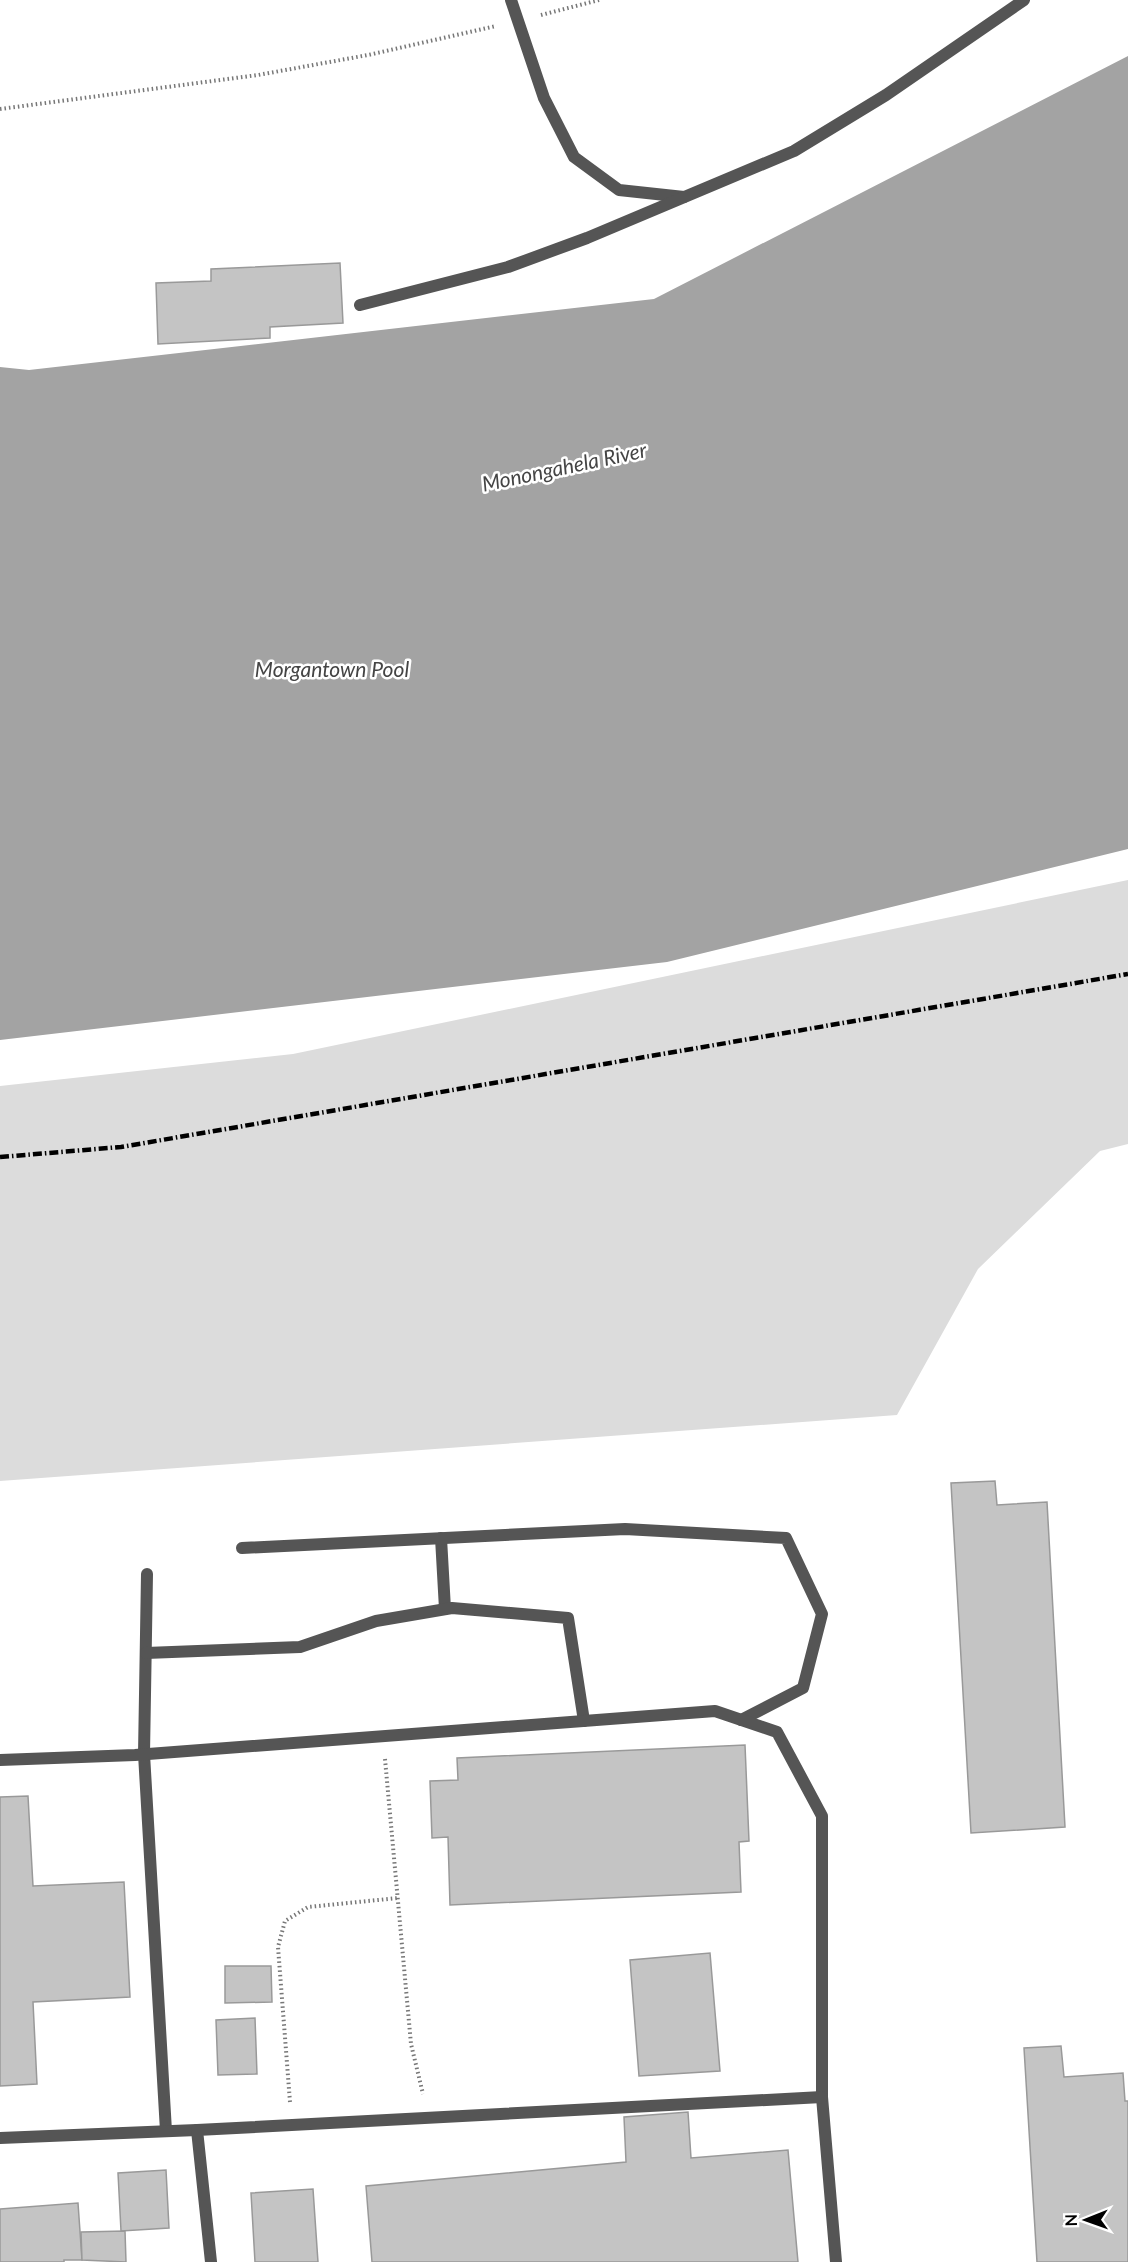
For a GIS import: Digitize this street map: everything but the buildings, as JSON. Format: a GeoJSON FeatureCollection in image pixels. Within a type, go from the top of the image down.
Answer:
{"type":"FeatureCollection","features":[{"type":"Feature","properties":{"kind":"street"},"geometry":{"type":"LineString","coordinates":[[511,0],[544,98],[574,157],[619,190],[685,197]]}},
{"type":"Feature","properties":{"kind":"street"},"geometry":{"type":"LineString","coordinates":[[360,305],[508,267],[587,238],[794,151],[886,95],[1024,0]]}},
{"type":"Feature","properties":{"kind":"street"},"geometry":{"type":"LineString","coordinates":[[242,1548],[625,1529],[786,1538],[822,1614],[803,1688],[741,1720]]}},
{"type":"Feature","properties":{"kind":"street"},"geometry":{"type":"LineString","coordinates":[[441,1538],[445,1609]]}},
{"type":"Feature","properties":{"kind":"street"},"geometry":{"type":"LineString","coordinates":[[147,1574],[144,1754],[166,2131]]}},
{"type":"Feature","properties":{"kind":"street"},"geometry":{"type":"LineString","coordinates":[[146,1653],[300,1647],[376,1621],[452,1608],[568,1618],[584,1721]]}},
{"type":"Feature","properties":{"kind":"street"},"geometry":{"type":"LineString","coordinates":[[0,1760],[144,1754],[715,1711],[777,1732],[822,1816],[822,2097],[836,2262]]}},
{"type":"Feature","properties":{"kind":"street"},"geometry":{"type":"LineString","coordinates":[[0,2138],[197,2130],[822,2097]]}},
{"type":"Feature","properties":{"kind":"street"},"geometry":{"type":"LineString","coordinates":[[197,2130],[211,2262]]}},
{"type":"Feature","properties":{"kind":"path"},"geometry":{"type":"LineString","coordinates":[[0,109],[258,75],[368,55],[517,22],[599,0]]}},
{"type":"Feature","properties":{"kind":"path"},"geometry":{"type":"LineString","coordinates":[[383,1736],[411,2044],[429,2118]]}},
{"type":"Feature","properties":{"kind":"path"},"geometry":{"type":"LineString","coordinates":[[292,2125],[278,1947],[285,1921],[308,1907],[398,1898]]}},
{"type":"Feature","properties":{"kind":"shaded area"},"geometry":{"type":"Polygon","coordinates":[[[1128,880],[1128,1144],[1100,1151],[978,1269],[897,1415],[0,1481],[0,1086],[293,1054],[1128,880]]]}},
{"type":"Feature","properties":{"kind":"water","name":"Morgantown Pool"},"geometry":{"type":"Polygon","coordinates":[[[1128,56],[1128,849],[667,962],[0,1040],[0,367],[29,370],[654,299],[1128,56]]]}},
{"type":"Feature","properties":{"kind":"railway"},"geometry":{"type":"LineString","coordinates":[[0,1157],[121,1147],[1128,974]]}},
{"type":"Feature","properties":{"kind":"water label","name":"Monongahela River"},"geometry":{"type":"Point","coordinates":[564,466]}}]}
